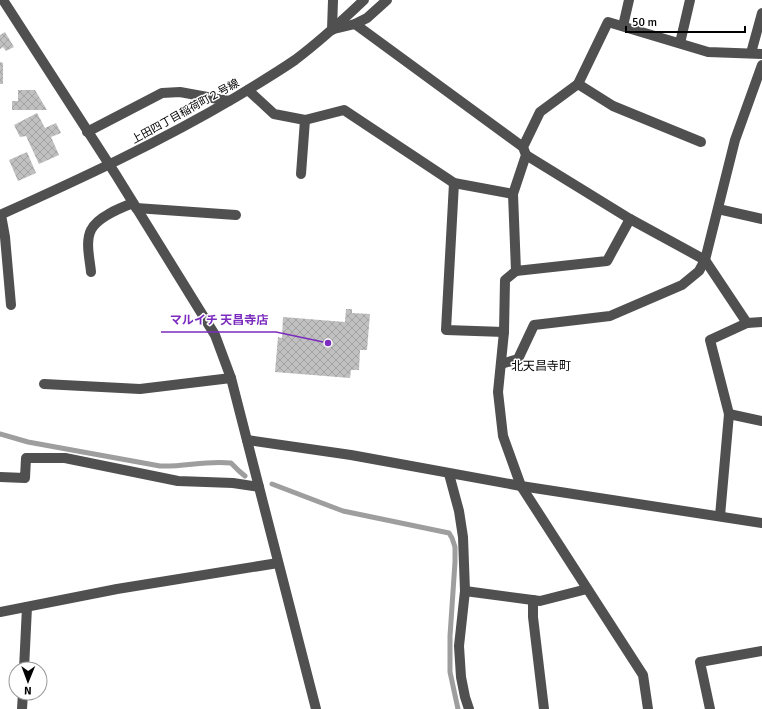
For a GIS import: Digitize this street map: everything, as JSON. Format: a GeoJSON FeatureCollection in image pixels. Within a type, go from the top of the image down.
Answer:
{"type":"FeatureCollection","features":[{"type":"Feature","properties":{"kind":"street"},"geometry":{"type":"LineString","coordinates":[[3,0],[87,132],[110,165],[215,335],[231,378],[316,709]]}},
{"type":"Feature","properties":{"kind":"street"},"geometry":{"type":"LineString","coordinates":[[333,0],[332,30],[355,24],[367,18],[387,0]]}},
{"type":"Feature","properties":{"kind":"street","name":"上田四丁目稲荷町２号線"},"geometry":{"type":"LineString","coordinates":[[0,215],[110,165],[193,122],[248,90],[295,60],[332,30],[364,0]]}},
{"type":"Feature","properties":{"kind":"street"},"geometry":{"type":"LineString","coordinates":[[623,26],[629,0]]}},
{"type":"Feature","properties":{"kind":"street"},"geometry":{"type":"LineString","coordinates":[[680,43],[690,0]]}},
{"type":"Feature","properties":{"kind":"street"},"geometry":{"type":"LineString","coordinates":[[751,53],[762,13]]}},
{"type":"Feature","properties":{"kind":"street"},"geometry":{"type":"LineString","coordinates":[[516,271],[513,194],[524,151],[540,112],[578,84],[608,22],[708,52],[762,54]]}},
{"type":"Feature","properties":{"kind":"street"},"geometry":{"type":"LineString","coordinates":[[355,24],[524,151],[630,219],[705,260],[747,323]]}},
{"type":"Feature","properties":{"kind":"street"},"geometry":{"type":"LineString","coordinates":[[501,364],[518,359],[534,325],[610,316],[682,285],[699,270],[705,260],[735,140],[762,65]]}},
{"type":"Feature","properties":{"kind":"street"},"geometry":{"type":"LineString","coordinates":[[578,84],[613,106],[701,142]]}},
{"type":"Feature","properties":{"kind":"street"},"geometry":{"type":"LineString","coordinates":[[248,90],[274,114],[305,120],[344,110],[454,183],[513,194]]}},
{"type":"Feature","properties":{"kind":"street"},"geometry":{"type":"LineString","coordinates":[[87,132],[162,93],[180,92],[229,101]]}},
{"type":"Feature","properties":{"kind":"street"},"geometry":{"type":"LineString","coordinates":[[301,174],[305,120]]}},
{"type":"Feature","properties":{"kind":"street"},"geometry":{"type":"LineString","coordinates":[[454,183],[446,330],[504,332]]}},
{"type":"Feature","properties":{"kind":"street"},"geometry":{"type":"LineString","coordinates":[[91,272],[89,243],[91,230],[98,221],[117,209],[134,206],[236,215]]}},
{"type":"Feature","properties":{"kind":"street"},"geometry":{"type":"LineString","coordinates":[[718,210],[762,219]]}},
{"type":"Feature","properties":{"kind":"street"},"geometry":{"type":"LineString","coordinates":[[0,215],[5,237],[11,305]]}},
{"type":"Feature","properties":{"kind":"street"},"geometry":{"type":"LineString","coordinates":[[630,219],[607,261],[516,271],[505,280],[504,332],[498,392],[504,436],[521,486],[643,675],[648,709]]}},
{"type":"Feature","properties":{"kind":"street"},"geometry":{"type":"LineString","coordinates":[[720,516],[729,414],[710,340],[747,323],[762,322]]}},
{"type":"Feature","properties":{"kind":"street"},"geometry":{"type":"LineString","coordinates":[[44,384],[140,389],[231,378]]}},
{"type":"Feature","properties":{"kind":"street"},"geometry":{"type":"LineString","coordinates":[[729,414],[762,421]]}},
{"type":"Feature","properties":{"kind":"street"},"geometry":{"type":"LineString","coordinates":[[247,440],[351,455],[521,486],[762,523]]}},
{"type":"Feature","properties":{"kind":"street"},"geometry":{"type":"LineString","coordinates":[[0,477],[25,478],[26,458],[65,458],[178,481],[232,483],[259,487]]}},
{"type":"Feature","properties":{"kind":"street"},"geometry":{"type":"LineString","coordinates":[[449,474],[459,511],[463,537],[465,590],[459,646],[461,677],[469,709]]}},
{"type":"Feature","properties":{"kind":"street"},"geometry":{"type":"LineString","coordinates":[[0,612],[117,589],[278,563]]}},
{"type":"Feature","properties":{"kind":"street"},"geometry":{"type":"LineString","coordinates":[[465,590],[540,601],[587,589]]}},
{"type":"Feature","properties":{"kind":"street"},"geometry":{"type":"LineString","coordinates":[[533,600],[533,617],[544,709]]}},
{"type":"Feature","properties":{"kind":"street"},"geometry":{"type":"LineString","coordinates":[[24,661],[27,607]]}},
{"type":"Feature","properties":{"kind":"street"},"geometry":{"type":"LineString","coordinates":[[710,709],[700,662],[762,651]]}},
{"type":"Feature","properties":{"kind":"building"},"geometry":{"type":"Polygon","coordinates":[[[5,32],[14,47],[6,51],[3,47],[0,49],[0,35],[5,32]]]}},
{"type":"Feature","properties":{"kind":"building"},"geometry":{"type":"Polygon","coordinates":[[[0,62],[3,63],[3,84],[0,84],[0,62]]]}},
{"type":"Feature","properties":{"kind":"building"},"geometry":{"type":"Polygon","coordinates":[[[18,90],[35,90],[47,110],[12,110],[12,101],[18,101],[18,90]]]}},
{"type":"Feature","properties":{"kind":"building"},"geometry":{"type":"Polygon","coordinates":[[[37,113],[45,128],[56,123],[61,133],[51,137],[59,155],[39,164],[26,136],[20,137],[14,125],[37,113]]]}},
{"type":"Feature","properties":{"kind":"building"},"geometry":{"type":"Polygon","coordinates":[[[27,152],[36,173],[18,181],[9,160],[27,152]]]}},
{"type":"Feature","properties":{"kind":"building"},"geometry":{"type":"Polygon","coordinates":[[[346,309],[352,309],[352,313],[370,314],[367,350],[360,350],[359,370],[351,370],[350,378],[275,372],[278,337],[282,338],[283,317],[345,322],[346,309]]]}},
{"type":"Feature","properties":{"kind":"waterway"},"geometry":{"type":"LineString","coordinates":[[0,434],[28,442],[160,466],[178,466],[213,462],[231,463],[245,476]]}},
{"type":"Feature","properties":{"kind":"waterway"},"geometry":{"type":"LineString","coordinates":[[272,484],[343,511],[449,533],[455,547],[450,636],[450,672],[458,709]]}},
{"type":"Feature","properties":{"kind":"place","name":"マルイチ 天昌寺店"},"geometry":{"type":"Point","coordinates":[328,343]}},
{"type":"Feature","properties":{"kind":"district","name":"北天昌寺町"},"geometry":{"type":"Point","coordinates":[541,366]}}]}
